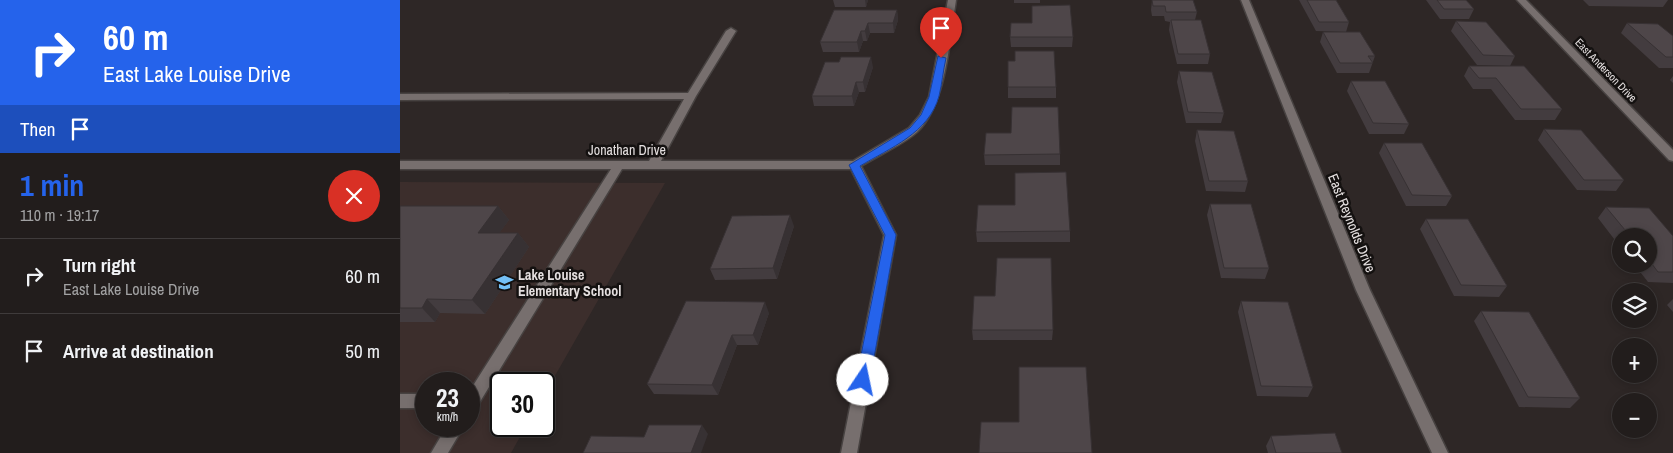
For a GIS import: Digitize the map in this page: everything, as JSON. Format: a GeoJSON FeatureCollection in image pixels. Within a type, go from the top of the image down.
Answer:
{"type":"FeatureCollection","features":[{"type":"Feature","properties":{"kind":"street"},"geometry":{"type":"LineString","coordinates":[[849,453],[890,235],[855,165],[913,130],[925,116],[934,97],[952,0]]}},
{"type":"Feature","properties":{"kind":"street","name":"East Reynolds Drive"},"geometry":{"type":"LineString","coordinates":[[1245,0],[1363,290],[1440,453]]}},
{"type":"Feature","properties":{"kind":"street","name":"East Anderson Drive"},"geometry":{"type":"LineString","coordinates":[[1521,0],[1673,157]]}},
{"type":"Feature","properties":{"kind":"street"},"geometry":{"type":"LineString","coordinates":[[653,165],[730,31]]}},
{"type":"Feature","properties":{"kind":"street"},"geometry":{"type":"LineString","coordinates":[[400,97],[691,96]]}},
{"type":"Feature","properties":{"kind":"street","name":"Jonathan Drive"},"geometry":{"type":"LineString","coordinates":[[400,165],[855,165]]}},
{"type":"Feature","properties":{"kind":"street"},"geometry":{"type":"LineString","coordinates":[[480,386],[619,165]]}},
{"type":"Feature","properties":{"kind":"street"},"geometry":{"type":"LineString","coordinates":[[400,401],[415,401]]}},
{"type":"Feature","properties":{"kind":"street"},"geometry":{"type":"LineString","coordinates":[[439,453],[449,437]]}},
{"type":"Feature","properties":{"kind":"shaded area","name":"Lake Louise Elementary School"},"geometry":{"type":"Polygon","coordinates":[[[400,182],[665,183],[555,376],[555,372],[490,372],[490,437],[520,437],[511,453],[400,453],[400,182]]]}},
{"type":"Feature","properties":{"kind":"building"},"geometry":{"type":"Polygon","coordinates":[[[1152,0],[1193,0],[1197,12],[1166,12],[1165,6],[1153,6],[1152,0]]]}},
{"type":"Feature","properties":{"kind":"building"},"geometry":{"type":"Polygon","coordinates":[[[1307,0],[1336,0],[1349,22],[1319,22],[1307,0]]]}},
{"type":"Feature","properties":{"kind":"building"},"geometry":{"type":"Polygon","coordinates":[[[1437,0],[1466,0],[1474,9],[1444,9],[1437,0]]]}},
{"type":"Feature","properties":{"kind":"building"},"geometry":{"type":"Polygon","coordinates":[[[1070,5],[1073,37],[1010,37],[1011,23],[1032,23],[1032,6],[1070,5]]]}},
{"type":"Feature","properties":{"kind":"building"},"geometry":{"type":"Polygon","coordinates":[[[834,10],[897,10],[893,23],[868,23],[865,31],[861,31],[857,42],[820,42],[834,10]]]}},
{"type":"Feature","properties":{"kind":"building"},"geometry":{"type":"Polygon","coordinates":[[[1171,20],[1201,20],[1210,54],[1178,54],[1171,20]]]}},
{"type":"Feature","properties":{"kind":"building"},"geometry":{"type":"Polygon","coordinates":[[[1456,21],[1486,22],[1515,56],[1483,55],[1456,21]]]}},
{"type":"Feature","properties":{"kind":"building"},"geometry":{"type":"Polygon","coordinates":[[[1627,23],[1658,24],[1673,36],[1673,57],[1666,57],[1627,23]]]}},
{"type":"Feature","properties":{"kind":"building"},"geometry":{"type":"Polygon","coordinates":[[[1323,32],[1360,32],[1375,56],[1368,56],[1373,63],[1340,63],[1323,32]]]}},
{"type":"Feature","properties":{"kind":"building"},"geometry":{"type":"Polygon","coordinates":[[[1015,51],[1054,51],[1056,87],[1008,87],[1008,61],[1015,61],[1015,51]]]}},
{"type":"Feature","properties":{"kind":"building"},"geometry":{"type":"Polygon","coordinates":[[[841,57],[871,57],[863,82],[856,82],[852,96],[812,96],[825,62],[839,62],[841,57]]]}},
{"type":"Feature","properties":{"kind":"building"},"geometry":{"type":"Polygon","coordinates":[[[1469,66],[1524,66],[1562,109],[1521,109],[1496,78],[1479,78],[1469,66]]]}},
{"type":"Feature","properties":{"kind":"building"},"geometry":{"type":"Polygon","coordinates":[[[1179,71],[1212,72],[1224,113],[1188,112],[1179,71]]]}},
{"type":"Feature","properties":{"kind":"building"},"geometry":{"type":"Polygon","coordinates":[[[1351,81],[1385,81],[1409,124],[1373,123],[1351,81]]]}},
{"type":"Feature","properties":{"kind":"building"},"geometry":{"type":"Polygon","coordinates":[[[1012,107],[1058,107],[1060,154],[984,155],[986,133],[1011,133],[1012,107]]]}},
{"type":"Feature","properties":{"kind":"building"},"geometry":{"type":"Polygon","coordinates":[[[1544,129],[1581,130],[1624,180],[1584,180],[1544,129]]]}},
{"type":"Feature","properties":{"kind":"building"},"geometry":{"type":"Polygon","coordinates":[[[1197,130],[1234,131],[1248,181],[1209,181],[1197,130]]]}},
{"type":"Feature","properties":{"kind":"building"},"geometry":{"type":"Polygon","coordinates":[[[1384,143],[1422,143],[1452,196],[1412,195],[1384,143]]]}},
{"type":"Feature","properties":{"kind":"building"},"geometry":{"type":"Polygon","coordinates":[[[1066,172],[1070,231],[976,232],[978,205],[1015,205],[1015,173],[1066,172]]]}},
{"type":"Feature","properties":{"kind":"building"},"geometry":{"type":"Polygon","coordinates":[[[1210,204],[1251,204],[1269,268],[1224,268],[1210,204]]]}},
{"type":"Feature","properties":{"kind":"building"},"geometry":{"type":"Polygon","coordinates":[[[400,206],[498,206],[478,233],[518,233],[472,300],[427,299],[422,308],[400,308],[400,206]]]}},
{"type":"Feature","properties":{"kind":"building"},"geometry":{"type":"Polygon","coordinates":[[[1606,207],[1649,208],[1673,236],[1673,272],[1657,271],[1657,228],[1623,228],[1606,207]]]}},
{"type":"Feature","properties":{"kind":"building"},"geometry":{"type":"Polygon","coordinates":[[[790,215],[773,268],[710,269],[732,216],[790,215]]]}},
{"type":"Feature","properties":{"kind":"building"},"geometry":{"type":"Polygon","coordinates":[[[1426,219],[1468,219],[1507,286],[1461,285],[1426,219]]]}},
{"type":"Feature","properties":{"kind":"building"},"geometry":{"type":"Polygon","coordinates":[[[997,258],[1051,258],[1053,330],[972,330],[974,296],[995,296],[997,258]]]}},
{"type":"Feature","properties":{"kind":"building"},"geometry":{"type":"Polygon","coordinates":[[[686,301],[765,302],[753,335],[732,335],[712,385],[647,384],[686,301]]]}},
{"type":"Feature","properties":{"kind":"building"},"geometry":{"type":"Polygon","coordinates":[[[1241,301],[1288,302],[1313,387],[1261,386],[1241,301]]]}},
{"type":"Feature","properties":{"kind":"building"},"geometry":{"type":"Polygon","coordinates":[[[1481,311],[1529,312],[1580,398],[1528,397],[1481,311]]]}},
{"type":"Feature","properties":{"kind":"building"},"geometry":{"type":"Polygon","coordinates":[[[1019,367],[1086,367],[1092,453],[979,453],[981,422],[1019,422],[1019,367]]]}},
{"type":"Feature","properties":{"kind":"building"},"geometry":{"type":"Polygon","coordinates":[[[649,425],[702,425],[691,453],[583,453],[591,436],[644,437],[649,425]]]}},
{"type":"Feature","properties":{"kind":"building"},"geometry":{"type":"Polygon","coordinates":[[[1335,433],[1342,453],[1276,453],[1271,436],[1335,433]]]}},
{"type":"Feature","properties":{"kind":"place","name":"Lake Louise Elementary School"},"geometry":{"type":"Point","coordinates":[504,283]}},
{"type":"Feature","properties":{"kind":"route"},"geometry":{"type":"LineString","coordinates":[[863,380],[890,235],[855,165],[913,130],[925,116],[932,105],[941,58]]}}]}
